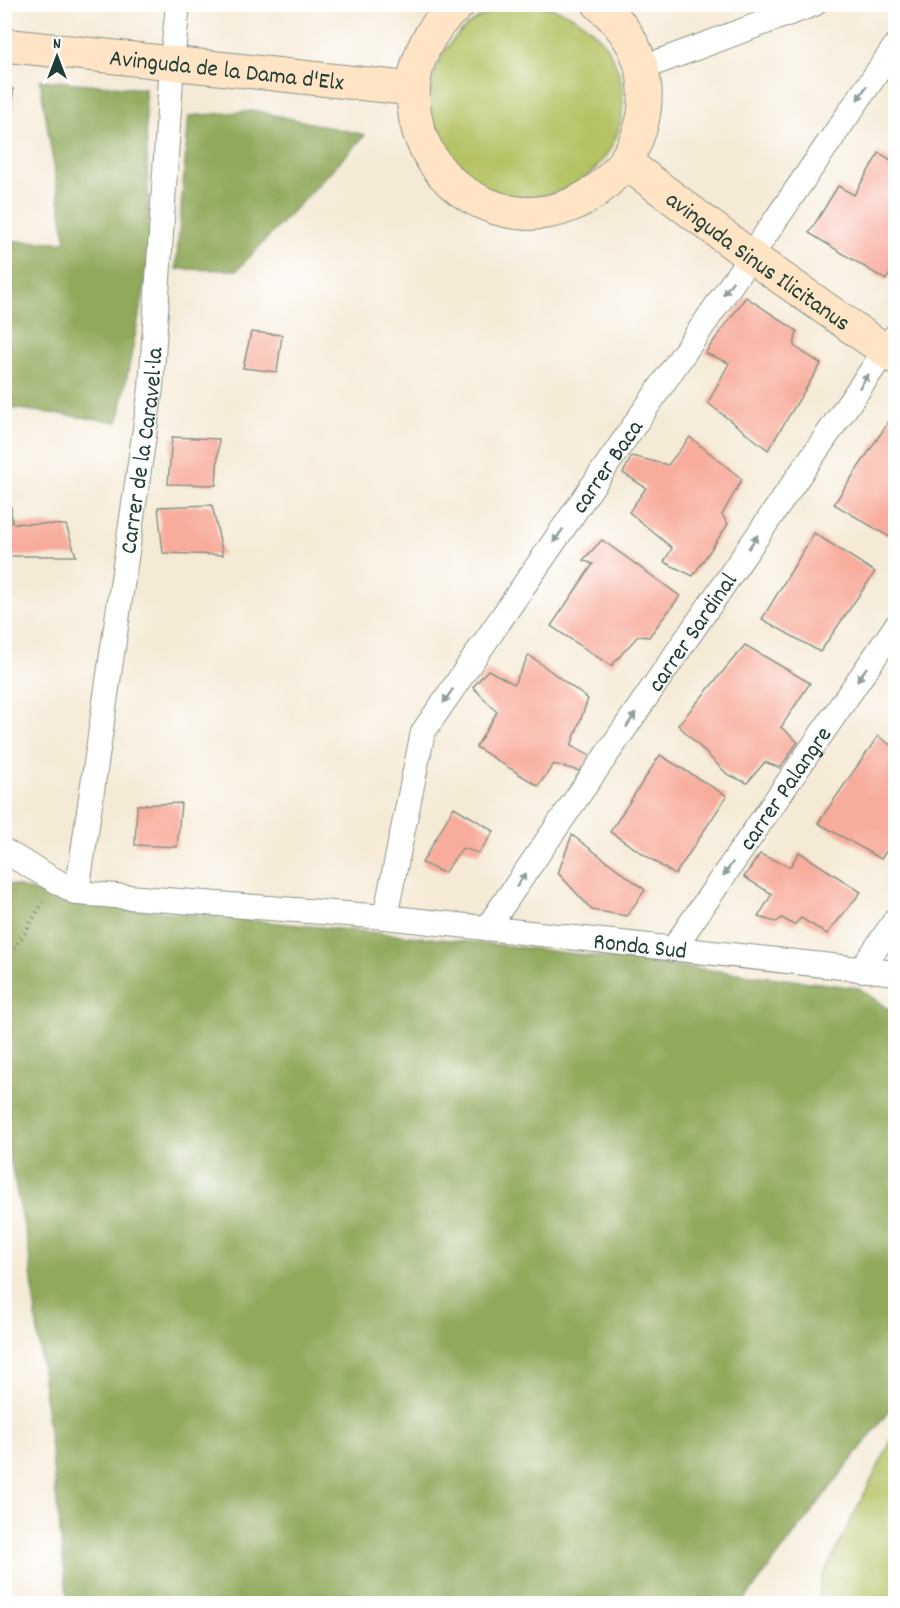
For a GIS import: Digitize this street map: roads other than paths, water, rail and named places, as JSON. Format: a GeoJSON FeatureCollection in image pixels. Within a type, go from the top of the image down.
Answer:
{"type":"FeatureCollection","features":[{"type":"Feature","properties":{"kind":"street","name":"Carrer de la Caravel·la"},"geometry":{"type":"LineString","coordinates":[[77,893],[151,388],[172,63],[178,4]]}},
{"type":"Feature","properties":{"kind":"street"},"geometry":{"type":"LineString","coordinates":[[459,4],[441,21],[430,36],[422,53],[413,89],[416,124],[430,157],[453,184],[491,206],[517,212],[535,212],[570,205],[601,188],[625,162],[640,133],[644,117],[645,84],[642,68],[625,31],[599,4]]}},
{"type":"Feature","properties":{"kind":"street"},"geometry":{"type":"LineString","coordinates":[[642,68],[781,10],[814,4]]}},
{"type":"Feature","properties":{"kind":"street","name":"Avinguda de la Dama d'Elx"},"geometry":{"type":"LineString","coordinates":[[4,45],[413,89]]}},
{"type":"Feature","properties":{"kind":"street","name":"carrer Baca"},"geometry":{"type":"LineString","coordinates":[[385,917],[423,732],[896,45]]}},
{"type":"Feature","properties":{"kind":"street","name":"avinguda Sinus Ilicitanus"},"geometry":{"type":"LineString","coordinates":[[625,162],[750,256],[892,348]]}},
{"type":"Feature","properties":{"kind":"street","name":"carrer Sardinal"},"geometry":{"type":"LineString","coordinates":[[487,928],[892,348]]}},
{"type":"Feature","properties":{"kind":"street","name":"carrer Palangre"},"geometry":{"type":"LineString","coordinates":[[673,949],[896,626]]}},
{"type":"Feature","properties":{"kind":"street"},"geometry":{"type":"LineString","coordinates":[[4,851],[77,893]]}},
{"type":"Feature","properties":{"kind":"street","name":"Ronda Sud"},"geometry":{"type":"LineString","coordinates":[[77,893],[385,917],[896,974]]}},
{"type":"Feature","properties":{"kind":"street"},"geometry":{"type":"LineString","coordinates":[[861,970],[896,919]]}}]}
